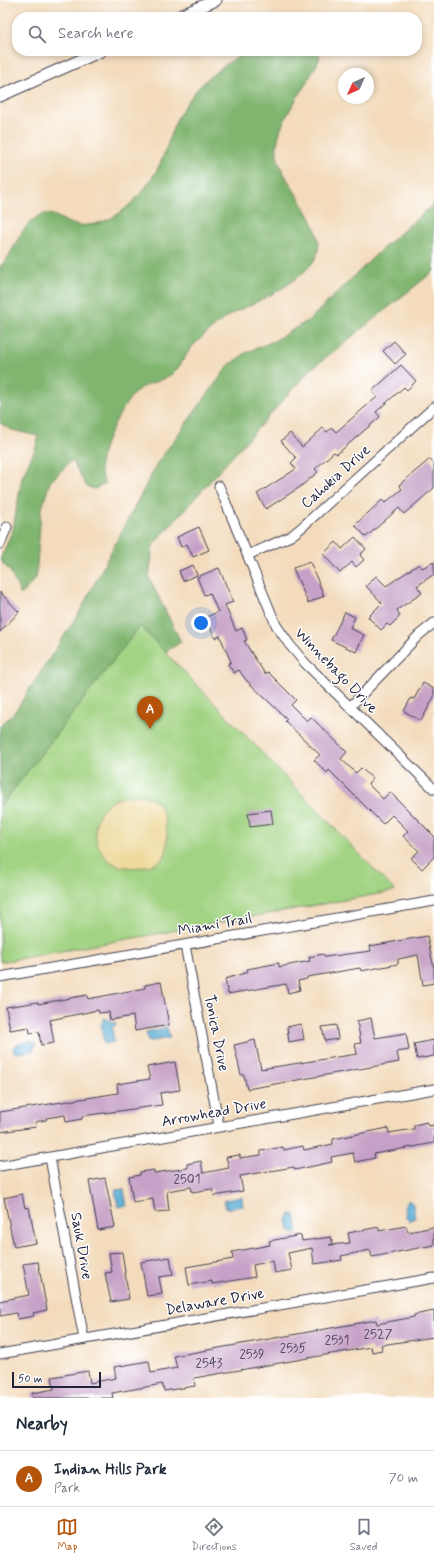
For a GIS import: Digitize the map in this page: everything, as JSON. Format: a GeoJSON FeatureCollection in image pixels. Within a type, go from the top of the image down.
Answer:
{"type":"FeatureCollection","features":[{"type":"Feature","properties":{"kind":"street"},"geometry":{"type":"LineString","coordinates":[[189,12],[216,0]]}},
{"type":"Feature","properties":{"kind":"street"},"geometry":{"type":"LineString","coordinates":[[0,96],[90,56]]}},
{"type":"Feature","properties":{"kind":"street","name":"Cahokia Drive"},"geometry":{"type":"LineString","coordinates":[[248,555],[291,536],[434,407]]}},
{"type":"Feature","properties":{"kind":"street","name":"Winnebago Drive"},"geometry":{"type":"LineString","coordinates":[[219,486],[276,625],[288,644],[304,663],[434,789]]}},
{"type":"Feature","properties":{"kind":"street"},"geometry":{"type":"LineString","coordinates":[[0,544],[7,527]]}},
{"type":"Feature","properties":{"kind":"street"},"geometry":{"type":"LineString","coordinates":[[350,707],[419,635],[434,623]]}},
{"type":"Feature","properties":{"kind":"street","name":"Miami Trail"},"geometry":{"type":"LineString","coordinates":[[0,977],[434,901]]}},
{"type":"Feature","properties":{"kind":"street","name":"Tonica Drive"},"geometry":{"type":"LineString","coordinates":[[185,945],[219,1126]]}},
{"type":"Feature","properties":{"kind":"street","name":"Arrowhead Drive"},"geometry":{"type":"LineString","coordinates":[[0,1166],[434,1089]]}},
{"type":"Feature","properties":{"kind":"street","name":"Sauk Drive"},"geometry":{"type":"LineString","coordinates":[[50,1158],[84,1340]]}},
{"type":"Feature","properties":{"kind":"street","name":"Delaware Drive"},"geometry":{"type":"LineString","coordinates":[[0,1354],[434,1278]]}},
{"type":"Feature","properties":{"kind":"green space"},"geometry":{"type":"Polygon","coordinates":[[[240,56],[320,56],[315,68],[280,130],[277,143],[277,155],[281,167],[313,223],[318,237],[318,250],[313,262],[292,282],[225,318],[191,348],[181,364],[173,373],[166,378],[141,388],[135,393],[128,401],[114,424],[104,448],[100,467],[105,484],[94,489],[86,486],[72,460],[50,482],[41,511],[36,578],[21,595],[10,571],[0,560],[13,529],[22,477],[36,447],[38,436],[12,430],[0,423],[0,266],[10,254],[26,226],[39,216],[48,214],[56,216],[68,223],[87,225],[103,222],[123,211],[134,201],[153,177],[163,157],[173,128],[184,107],[207,79],[240,56]]]}},
{"type":"Feature","properties":{"kind":"green space"},"geometry":{"type":"Polygon","coordinates":[[[434,204],[434,271],[310,370],[153,545],[149,578],[181,642],[165,652],[140,626],[0,807],[0,726],[14,713],[79,613],[158,462],[229,365],[247,352],[274,341],[309,320],[384,247],[434,204]]]}},
{"type":"Feature","properties":{"kind":"green space"},"geometry":{"type":"Polygon","coordinates":[[[140,626],[395,891],[0,962],[0,807],[140,626]]]}},
{"type":"Feature","properties":{"kind":"sand"},"geometry":{"type":"Polygon","coordinates":[[[140,795],[155,801],[162,810],[167,832],[167,847],[163,858],[154,864],[143,867],[120,866],[111,862],[100,848],[96,840],[95,831],[97,822],[100,813],[110,803],[122,798],[140,795]]]}},
{"type":"Feature","properties":{"kind":"water"},"geometry":{"type":"Polygon","coordinates":[[[104,1018],[116,1023],[115,1026],[112,1026],[114,1042],[104,1044],[101,1025],[104,1018]]]}},
{"type":"Feature","properties":{"kind":"water"},"geometry":{"type":"Polygon","coordinates":[[[167,1027],[170,1038],[148,1042],[146,1032],[167,1027]]]}},
{"type":"Feature","properties":{"kind":"water"},"geometry":{"type":"Polygon","coordinates":[[[31,1041],[36,1044],[33,1051],[16,1053],[13,1051],[13,1047],[17,1044],[31,1041]]]}},
{"type":"Feature","properties":{"kind":"water"},"geometry":{"type":"Polygon","coordinates":[[[124,1189],[127,1206],[118,1207],[115,1190],[124,1189]]]}},
{"type":"Feature","properties":{"kind":"water"},"geometry":{"type":"Polygon","coordinates":[[[242,1197],[243,1206],[226,1209],[224,1200],[242,1197]]]}},
{"type":"Feature","properties":{"kind":"water"},"geometry":{"type":"Polygon","coordinates":[[[409,1200],[413,1204],[415,1218],[410,1221],[406,1217],[404,1206],[409,1200]]]}},
{"type":"Feature","properties":{"kind":"water"},"geometry":{"type":"Polygon","coordinates":[[[290,1214],[295,1215],[298,1231],[294,1234],[289,1231],[287,1220],[290,1214]]]}},
{"type":"Feature","properties":{"kind":"building"},"geometry":{"type":"Polygon","coordinates":[[[394,341],[406,354],[395,364],[383,351],[394,341]]]}},
{"type":"Feature","properties":{"kind":"building"},"geometry":{"type":"Polygon","coordinates":[[[401,365],[416,381],[407,390],[404,387],[376,412],[380,417],[337,454],[334,452],[315,469],[318,472],[300,487],[266,509],[257,494],[296,469],[291,463],[296,458],[281,441],[290,433],[302,447],[323,428],[327,432],[332,428],[336,432],[377,397],[372,391],[401,365]]]}},
{"type":"Feature","properties":{"kind":"building"},"geometry":{"type":"Polygon","coordinates":[[[430,459],[434,464],[434,488],[404,514],[399,508],[366,537],[355,525],[382,500],[385,503],[402,489],[399,485],[430,459]]]}},
{"type":"Feature","properties":{"kind":"building"},"geometry":{"type":"Polygon","coordinates":[[[199,527],[209,550],[193,557],[187,544],[181,547],[177,537],[199,527]]]}},
{"type":"Feature","properties":{"kind":"building"},"geometry":{"type":"Polygon","coordinates":[[[355,537],[366,549],[360,555],[364,560],[356,567],[352,562],[340,573],[323,554],[336,542],[342,549],[355,537]]]}},
{"type":"Feature","properties":{"kind":"building"},"geometry":{"type":"Polygon","coordinates":[[[310,562],[324,596],[308,603],[293,568],[310,562]]]}},
{"type":"Feature","properties":{"kind":"building"},"geometry":{"type":"Polygon","coordinates":[[[434,562],[434,574],[417,586],[422,593],[397,610],[400,616],[390,626],[387,624],[381,630],[368,617],[382,603],[366,586],[376,576],[386,586],[419,564],[422,568],[434,562]]]}},
{"type":"Feature","properties":{"kind":"building"},"geometry":{"type":"Polygon","coordinates":[[[193,565],[197,575],[183,581],[179,571],[193,565]]]}},
{"type":"Feature","properties":{"kind":"building"},"geometry":{"type":"Polygon","coordinates":[[[219,568],[233,602],[225,605],[236,631],[242,628],[247,640],[244,641],[265,674],[268,672],[296,700],[291,705],[307,721],[311,717],[347,752],[341,759],[356,773],[361,768],[373,779],[368,784],[383,799],[390,792],[434,836],[434,857],[422,869],[411,858],[419,851],[403,836],[408,831],[392,815],[383,824],[329,770],[327,773],[314,760],[320,755],[285,721],[287,719],[246,680],[239,670],[234,673],[228,664],[231,662],[220,636],[215,638],[206,617],[218,612],[210,593],[204,595],[197,577],[219,568]]]}},
{"type":"Feature","properties":{"kind":"building"},"geometry":{"type":"Polygon","coordinates":[[[0,592],[19,612],[0,632],[0,592]]]}},
{"type":"Feature","properties":{"kind":"building"},"geometry":{"type":"Polygon","coordinates":[[[345,612],[355,617],[350,628],[364,635],[356,652],[331,640],[345,612]]]}},
{"type":"Feature","properties":{"kind":"building"},"geometry":{"type":"Polygon","coordinates":[[[423,683],[434,689],[434,697],[421,721],[404,711],[411,698],[414,699],[423,683]]]}},
{"type":"Feature","properties":{"kind":"building"},"geometry":{"type":"Polygon","coordinates":[[[271,810],[273,824],[250,827],[248,813],[271,810]]]}},
{"type":"Feature","properties":{"kind":"building"},"geometry":{"type":"Polygon","coordinates":[[[427,936],[434,968],[434,983],[423,985],[418,955],[398,959],[398,964],[361,971],[360,968],[307,977],[307,979],[298,981],[300,990],[288,993],[286,984],[228,994],[225,979],[248,972],[247,969],[279,963],[279,967],[310,961],[309,957],[323,954],[325,957],[371,951],[370,946],[427,936]]]}},
{"type":"Feature","properties":{"kind":"building"},"geometry":{"type":"Polygon","coordinates":[[[161,982],[169,1025],[135,1031],[133,1016],[110,1020],[109,1012],[99,1013],[98,1010],[50,1020],[54,1043],[41,1045],[39,1032],[30,1033],[29,1027],[10,1030],[6,1007],[38,1002],[38,1004],[87,995],[88,999],[145,988],[145,985],[161,982]]]}},
{"type":"Feature","properties":{"kind":"building"},"geometry":{"type":"Polygon","coordinates":[[[371,1018],[375,1038],[406,1033],[409,1050],[397,1052],[399,1062],[247,1089],[244,1075],[241,1075],[234,1045],[255,1040],[261,1069],[357,1054],[355,1044],[361,1043],[357,1021],[371,1018]]]}},
{"type":"Feature","properties":{"kind":"building"},"geometry":{"type":"Polygon","coordinates":[[[301,1024],[304,1039],[289,1042],[287,1027],[301,1024]]]}},
{"type":"Feature","properties":{"kind":"building"},"geometry":{"type":"Polygon","coordinates":[[[336,1025],[338,1039],[325,1041],[322,1027],[336,1025]]]}},
{"type":"Feature","properties":{"kind":"building"},"geometry":{"type":"Polygon","coordinates":[[[434,1040],[434,1056],[417,1059],[414,1044],[434,1040]]]}},
{"type":"Feature","properties":{"kind":"building"},"geometry":{"type":"Polygon","coordinates":[[[175,1062],[180,1090],[160,1093],[162,1105],[82,1116],[82,1119],[66,1122],[65,1115],[46,1118],[46,1120],[35,1122],[36,1127],[0,1132],[0,1112],[118,1093],[117,1084],[150,1079],[147,1067],[175,1062]]]}},
{"type":"Feature","properties":{"kind":"building"},"geometry":{"type":"Polygon","coordinates":[[[427,1122],[428,1126],[434,1125],[434,1143],[374,1154],[375,1158],[355,1162],[353,1153],[331,1157],[332,1162],[295,1170],[294,1167],[240,1176],[243,1191],[214,1196],[212,1189],[192,1192],[191,1187],[167,1191],[169,1211],[155,1212],[153,1199],[133,1202],[129,1177],[140,1175],[140,1172],[154,1170],[154,1173],[188,1168],[187,1164],[201,1161],[203,1173],[229,1168],[226,1157],[240,1155],[240,1158],[261,1155],[261,1151],[283,1147],[284,1150],[303,1146],[304,1150],[333,1144],[333,1139],[388,1128],[389,1133],[414,1129],[414,1125],[427,1122]]]}},
{"type":"Feature","properties":{"kind":"building"},"geometry":{"type":"Polygon","coordinates":[[[105,1178],[115,1227],[98,1230],[89,1181],[105,1178]]]}},
{"type":"Feature","properties":{"kind":"building"},"geometry":{"type":"Polygon","coordinates":[[[22,1194],[25,1208],[29,1207],[36,1243],[14,1247],[4,1198],[22,1194]]]}},
{"type":"Feature","properties":{"kind":"building"},"geometry":{"type":"Polygon","coordinates":[[[406,1226],[408,1232],[434,1227],[434,1245],[372,1257],[370,1250],[341,1256],[342,1260],[314,1264],[312,1248],[288,1253],[292,1270],[275,1273],[273,1261],[253,1265],[255,1277],[212,1284],[212,1281],[189,1285],[186,1267],[233,1259],[232,1252],[270,1245],[269,1241],[301,1235],[302,1241],[331,1237],[333,1244],[329,1245],[350,1243],[348,1233],[379,1227],[379,1231],[406,1226]]]}},
{"type":"Feature","properties":{"kind":"building"},"geometry":{"type":"Polygon","coordinates":[[[122,1252],[129,1299],[111,1302],[105,1273],[112,1272],[109,1253],[122,1252]]]}},
{"type":"Feature","properties":{"kind":"building"},"geometry":{"type":"Polygon","coordinates":[[[170,1257],[173,1275],[159,1277],[162,1294],[147,1296],[141,1262],[170,1257]]]}},
{"type":"Feature","properties":{"kind":"building"},"geometry":{"type":"Polygon","coordinates":[[[38,1262],[47,1310],[33,1313],[34,1316],[18,1319],[16,1313],[0,1316],[0,1301],[29,1295],[23,1264],[38,1262]]]}},
{"type":"Feature","properties":{"kind":"building"},"geometry":{"type":"Polygon","coordinates":[[[434,1311],[434,1337],[381,1345],[382,1350],[372,1352],[371,1347],[194,1378],[195,1386],[164,1391],[162,1384],[112,1393],[113,1398],[33,1398],[32,1393],[54,1389],[52,1377],[88,1371],[90,1383],[116,1378],[114,1367],[149,1361],[151,1373],[177,1368],[174,1356],[376,1320],[377,1324],[414,1317],[414,1315],[434,1311]]]}},
{"type":"Feature","properties":{"kind":"place","name":"Indian Hills Park"},"geometry":{"type":"Point","coordinates":[150,729]}}]}
